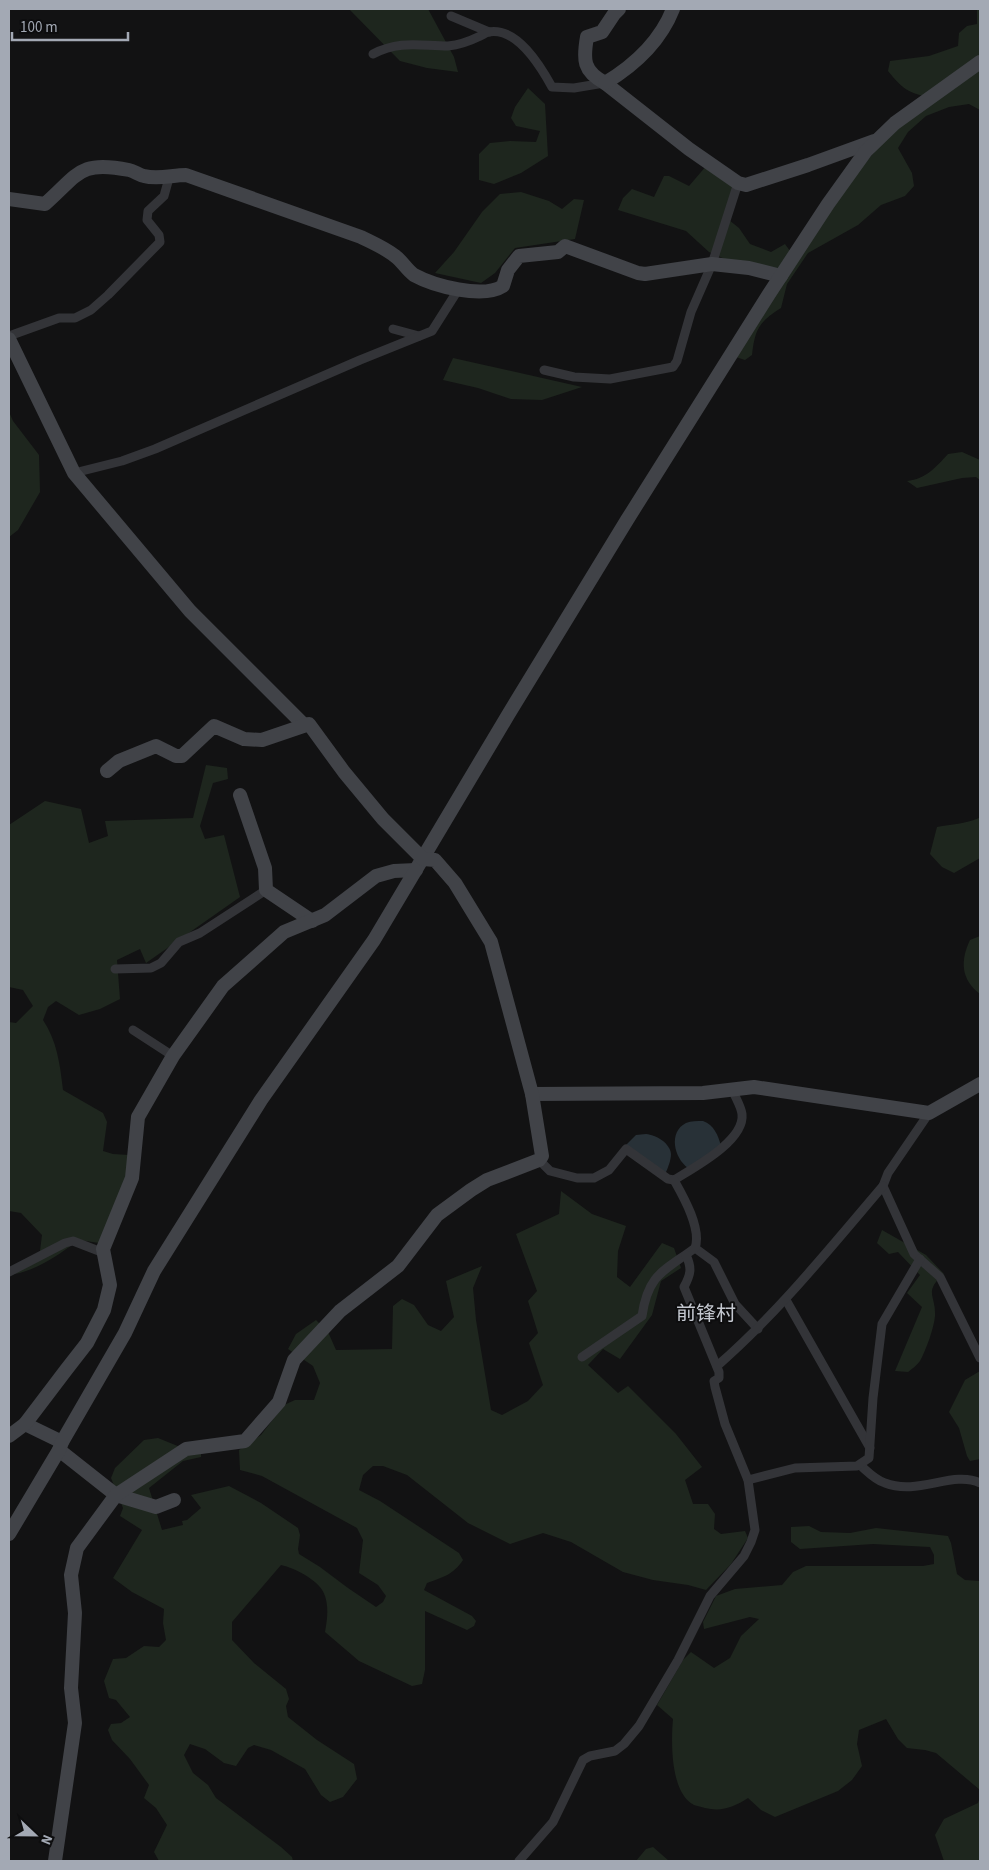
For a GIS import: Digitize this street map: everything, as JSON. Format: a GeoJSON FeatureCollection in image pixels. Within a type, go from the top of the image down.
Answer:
{"type":"FeatureCollection","features":[{"type":"Feature","properties":{"kind":"street"},"geometry":{"type":"LineString","coordinates":[[619,9],[602,32],[587,37],[584,52],[587,68],[595,78],[689,149],[738,183],[746,185],[877,140]]}},
{"type":"Feature","properties":{"kind":"street"},"geometry":{"type":"LineString","coordinates":[[451,16],[489,32],[503,34],[518,42],[531,53],[544,71],[552,87],[574,88],[604,83],[637,61],[662,30],[673,9]]}},
{"type":"Feature","properties":{"kind":"street"},"geometry":{"type":"LineString","coordinates":[[373,54],[385,47],[403,44],[450,46],[489,32]]}},
{"type":"Feature","properties":{"kind":"street"},"geometry":{"type":"LineString","coordinates":[[9,1534],[125,1332],[159,1262],[261,1100],[374,940],[627,520],[828,204],[866,151],[877,140],[895,124],[980,62]]}},
{"type":"Feature","properties":{"kind":"street"},"geometry":{"type":"LineString","coordinates":[[9,199],[45,204],[72,177],[89,167],[131,170],[144,176],[168,178],[173,175],[186,175],[361,238],[397,257],[412,273],[458,290],[497,290],[503,286],[508,270],[519,256],[558,252],[565,246],[645,274],[712,264],[748,268],[781,276]]}},
{"type":"Feature","properties":{"kind":"street"},"geometry":{"type":"LineString","coordinates":[[168,178],[164,196],[148,211],[147,220],[159,235],[160,242],[108,295],[91,310],[75,318],[59,318],[9,338],[74,472],[190,611],[304,725]]}},
{"type":"Feature","properties":{"kind":"street"},"geometry":{"type":"LineString","coordinates":[[544,370],[574,377],[610,379],[673,366],[677,361],[691,312],[712,264],[738,183]]}},
{"type":"Feature","properties":{"kind":"street"},"geometry":{"type":"LineString","coordinates":[[74,472],[122,461],[155,449],[360,360],[432,331],[458,290]]}},
{"type":"Feature","properties":{"kind":"street"},"geometry":{"type":"LineString","coordinates":[[393,330],[419,336]]}},
{"type":"Feature","properties":{"kind":"street"},"geometry":{"type":"LineString","coordinates":[[107,771],[119,761],[156,746],[176,756],[182,756],[214,726],[244,739],[262,740],[309,724],[344,772],[420,864]]}},
{"type":"Feature","properties":{"kind":"street"},"geometry":{"type":"LineString","coordinates":[[240,795],[266,868],[266,890]]}},
{"type":"Feature","properties":{"kind":"street"},"geometry":{"type":"LineString","coordinates":[[9,1436],[25,1424],[87,1343],[104,1310],[110,1285],[103,1249],[132,1178],[138,1117],[173,1056],[223,986],[284,932],[325,915],[376,876],[435,860],[455,883],[491,942],[532,1094],[542,1156],[539,1160],[488,1180],[437,1215],[398,1266],[340,1311],[294,1360],[279,1402],[245,1441],[186,1448],[116,1495],[77,1548],[71,1575],[75,1613],[71,1688],[76,1723],[55,1861]]}},
{"type":"Feature","properties":{"kind":"street"},"geometry":{"type":"LineString","coordinates":[[266,890],[312,921]]}},
{"type":"Feature","properties":{"kind":"street"},"geometry":{"type":"LineString","coordinates":[[115,969],[151,968],[161,963],[179,942],[200,933],[266,890]]}},
{"type":"Feature","properties":{"kind":"street"},"geometry":{"type":"LineString","coordinates":[[133,1030],[173,1056]]}},
{"type":"Feature","properties":{"kind":"street"},"geometry":{"type":"LineString","coordinates":[[717,1366],[758,1329],[786,1300],[883,1186],[888,1173],[929,1113],[980,1084]]}},
{"type":"Feature","properties":{"kind":"street"},"geometry":{"type":"LineString","coordinates":[[532,1094],[703,1093],[754,1087],[929,1113]]}},
{"type":"Feature","properties":{"kind":"street"},"geometry":{"type":"LineString","coordinates":[[539,1160],[550,1171],[576,1178],[594,1178],[609,1170],[626,1149],[668,1179],[674,1180],[713,1156],[723,1148],[736,1131],[741,1122],[742,1114],[732,1089]]}},
{"type":"Feature","properties":{"kind":"street"},"geometry":{"type":"LineString","coordinates":[[582,1357],[642,1316],[644,1302],[657,1276],[668,1266],[695,1248],[697,1239],[694,1226],[686,1203],[674,1180]]}},
{"type":"Feature","properties":{"kind":"street"},"geometry":{"type":"LineString","coordinates":[[883,1186],[914,1254],[940,1277],[980,1358]]}},
{"type":"Feature","properties":{"kind":"street"},"geometry":{"type":"LineString","coordinates":[[9,1272],[65,1243],[73,1241],[104,1253]]}},
{"type":"Feature","properties":{"kind":"street"},"geometry":{"type":"LineString","coordinates":[[695,1248],[714,1262],[735,1304],[758,1329]]}},
{"type":"Feature","properties":{"kind":"street"},"geometry":{"type":"LineString","coordinates":[[519,1861],[553,1822],[583,1760],[590,1756],[615,1751],[624,1744],[639,1726],[678,1660],[710,1596],[744,1556],[754,1530],[748,1480],[725,1424],[714,1381],[719,1378],[719,1372],[684,1287],[691,1274],[690,1264],[686,1255]]}},
{"type":"Feature","properties":{"kind":"street"},"geometry":{"type":"LineString","coordinates":[[748,1480],[795,1468],[860,1465],[869,1458],[873,1398],[882,1324],[920,1259]]}},
{"type":"Feature","properties":{"kind":"street"},"geometry":{"type":"LineString","coordinates":[[786,1300],[870,1448]]}},
{"type":"Feature","properties":{"kind":"street"},"geometry":{"type":"LineString","coordinates":[[25,1424],[60,1446],[116,1495],[156,1507],[174,1500]]}},
{"type":"Feature","properties":{"kind":"street"},"geometry":{"type":"LineString","coordinates":[[860,1465],[876,1479],[896,1486],[917,1487],[966,1478],[980,1483]]}},
{"type":"Feature","properties":{"kind":"shaded area"},"geometry":{"type":"Polygon","coordinates":[[[349,9],[428,9],[454,57],[458,72],[427,68],[400,61],[349,9]]]}},
{"type":"Feature","properties":{"kind":"shaded area"},"geometry":{"type":"Polygon","coordinates":[[[977,9],[980,9],[980,110],[969,104],[949,107],[926,116],[908,132],[898,148],[912,173],[914,186],[905,196],[881,205],[858,225],[808,253],[787,284],[781,308],[759,327],[752,355],[745,360],[736,357],[801,252],[858,171],[889,135],[936,98],[914,93],[903,87],[888,71],[890,61],[929,56],[958,46],[959,33],[967,26],[977,24],[977,9]]]}},
{"type":"Feature","properties":{"kind":"shaded area"},"geometry":{"type":"Polygon","coordinates":[[[528,88],[545,104],[548,156],[521,173],[494,184],[479,180],[479,154],[490,143],[510,141],[536,142],[540,131],[516,126],[511,118],[515,107],[528,88]]]}},
{"type":"Feature","properties":{"kind":"shaded area"},"geometry":{"type":"Polygon","coordinates":[[[707,165],[733,186],[724,216],[739,228],[750,244],[771,252],[785,244],[790,251],[778,271],[736,264],[709,252],[686,231],[618,210],[623,198],[632,189],[654,197],[664,176],[669,176],[689,186],[707,165]]]}},
{"type":"Feature","properties":{"kind":"shaded area"},"geometry":{"type":"Polygon","coordinates":[[[521,192],[549,201],[562,209],[574,199],[584,200],[575,239],[515,248],[495,273],[481,283],[435,273],[454,252],[482,212],[500,194],[521,192]]]}},
{"type":"Feature","properties":{"kind":"shaded area"},"geometry":{"type":"Polygon","coordinates":[[[453,358],[582,387],[542,400],[511,399],[478,388],[443,380],[453,358]]]}},
{"type":"Feature","properties":{"kind":"shaded area"},"geometry":{"type":"Polygon","coordinates":[[[9,412],[13,421],[39,455],[40,492],[18,530],[9,537],[9,412]]]}},
{"type":"Feature","properties":{"kind":"shaded area"},"geometry":{"type":"Polygon","coordinates":[[[962,452],[980,460],[980,480],[976,477],[962,478],[917,488],[907,481],[925,475],[935,468],[948,454],[962,452]]]}},
{"type":"Feature","properties":{"kind":"shaded area"},"geometry":{"type":"Polygon","coordinates":[[[206,765],[227,768],[228,779],[213,783],[200,826],[205,839],[224,835],[240,897],[146,963],[140,949],[117,960],[120,999],[100,1009],[79,1015],[56,1001],[48,1007],[43,1020],[55,1045],[63,1090],[103,1113],[107,1122],[103,1151],[129,1155],[130,1171],[99,1243],[79,1240],[55,1257],[38,1266],[10,1275],[40,1251],[42,1235],[21,1213],[9,1211],[9,1022],[16,1023],[33,1006],[23,990],[9,987],[9,825],[45,801],[81,809],[89,843],[108,836],[105,821],[193,818],[206,765]]]}},
{"type":"Feature","properties":{"kind":"shaded area"},"geometry":{"type":"Polygon","coordinates":[[[980,816],[980,858],[954,873],[942,867],[930,854],[937,827],[969,822],[980,816]]]}},
{"type":"Feature","properties":{"kind":"shaded area"},"geometry":{"type":"Polygon","coordinates":[[[980,936],[980,994],[969,983],[964,970],[964,963],[970,940],[980,936]]]}},
{"type":"Feature","properties":{"kind":"shaded area"},"geometry":{"type":"Polygon","coordinates":[[[703,1121],[715,1131],[721,1146],[688,1168],[683,1164],[676,1152],[675,1139],[677,1132],[686,1123],[703,1121]]]}},
{"type":"Feature","properties":{"kind":"shaded area"},"geometry":{"type":"Polygon","coordinates":[[[646,1134],[662,1140],[670,1150],[670,1159],[665,1174],[625,1146],[636,1135],[646,1134]]]}},
{"type":"Feature","properties":{"kind":"shaded area"},"geometry":{"type":"Polygon","coordinates":[[[561,1191],[592,1214],[626,1226],[618,1251],[617,1277],[630,1287],[662,1243],[674,1248],[681,1268],[661,1281],[652,1315],[620,1359],[603,1349],[588,1365],[618,1393],[628,1386],[676,1434],[702,1467],[685,1480],[693,1504],[708,1504],[715,1514],[714,1529],[721,1534],[745,1531],[748,1538],[731,1564],[706,1590],[688,1585],[653,1580],[623,1572],[571,1542],[543,1533],[510,1544],[468,1523],[407,1475],[383,1466],[373,1466],[363,1475],[359,1490],[380,1501],[459,1553],[463,1560],[459,1565],[447,1575],[427,1583],[424,1590],[472,1616],[476,1621],[474,1626],[467,1630],[425,1611],[425,1670],[422,1684],[412,1686],[359,1661],[325,1632],[327,1610],[323,1590],[307,1576],[281,1565],[232,1622],[232,1640],[254,1663],[286,1689],[289,1699],[286,1706],[288,1717],[317,1740],[354,1764],[357,1779],[343,1797],[330,1802],[321,1795],[305,1769],[271,1750],[254,1745],[248,1748],[236,1766],[224,1763],[205,1749],[190,1744],[184,1755],[193,1773],[208,1785],[216,1798],[281,1847],[292,1857],[293,1861],[159,1861],[154,1852],[167,1825],[156,1808],[144,1798],[149,1785],[130,1759],[112,1740],[108,1730],[111,1724],[121,1723],[130,1717],[116,1700],[109,1698],[104,1681],[113,1659],[126,1658],[144,1646],[159,1647],[166,1640],[163,1623],[164,1609],[132,1592],[113,1578],[142,1530],[120,1516],[123,1508],[111,1478],[115,1468],[144,1440],[158,1438],[190,1451],[201,1451],[201,1457],[183,1461],[149,1488],[162,1530],[183,1525],[182,1521],[187,1520],[201,1508],[191,1495],[229,1486],[261,1503],[298,1528],[300,1535],[299,1554],[376,1607],[383,1602],[386,1596],[378,1585],[359,1573],[363,1540],[357,1528],[262,1476],[240,1470],[239,1450],[261,1435],[284,1405],[295,1400],[314,1400],[320,1383],[313,1366],[288,1349],[296,1334],[316,1320],[328,1332],[336,1350],[392,1349],[393,1306],[402,1299],[414,1305],[428,1325],[441,1331],[454,1317],[446,1281],[482,1266],[473,1288],[476,1320],[491,1410],[502,1415],[528,1401],[543,1385],[529,1343],[538,1333],[528,1301],[537,1291],[516,1234],[559,1214],[561,1191]]]}},
{"type":"Feature","properties":{"kind":"shaded area"},"geometry":{"type":"Polygon","coordinates":[[[882,1230],[926,1255],[944,1274],[932,1290],[935,1316],[927,1345],[920,1361],[908,1372],[895,1371],[922,1307],[907,1293],[920,1275],[898,1252],[889,1254],[877,1243],[882,1230]]]}},
{"type":"Feature","properties":{"kind":"shaded area"},"geometry":{"type":"Polygon","coordinates":[[[980,1371],[980,1459],[970,1461],[959,1428],[949,1412],[965,1380],[980,1371]]]}},
{"type":"Feature","properties":{"kind":"shaded area"},"geometry":{"type":"Polygon","coordinates":[[[809,1526],[821,1532],[850,1533],[876,1528],[948,1536],[957,1574],[965,1580],[980,1581],[980,1790],[936,1753],[907,1748],[898,1739],[886,1719],[859,1730],[857,1744],[862,1766],[852,1780],[838,1791],[775,1817],[761,1810],[748,1798],[738,1804],[722,1809],[705,1808],[694,1805],[686,1799],[680,1790],[672,1753],[673,1719],[657,1705],[683,1660],[691,1652],[714,1668],[730,1658],[741,1636],[759,1619],[750,1617],[704,1629],[703,1622],[716,1596],[735,1589],[782,1585],[793,1572],[806,1566],[923,1566],[934,1564],[934,1555],[930,1547],[873,1544],[800,1549],[791,1542],[791,1527],[809,1526]]]}},
{"type":"Feature","properties":{"kind":"shaded area"},"geometry":{"type":"Polygon","coordinates":[[[980,1797],[980,1861],[944,1861],[935,1835],[944,1819],[978,1803],[980,1797]]]}},
{"type":"Feature","properties":{"kind":"shaded area"},"geometry":{"type":"Polygon","coordinates":[[[653,1847],[669,1861],[636,1861],[646,1849],[653,1847]]]}},
{"type":"Feature","properties":{"kind":"district","name":"前锋村"},"geometry":{"type":"Point","coordinates":[706,1314]}}]}
